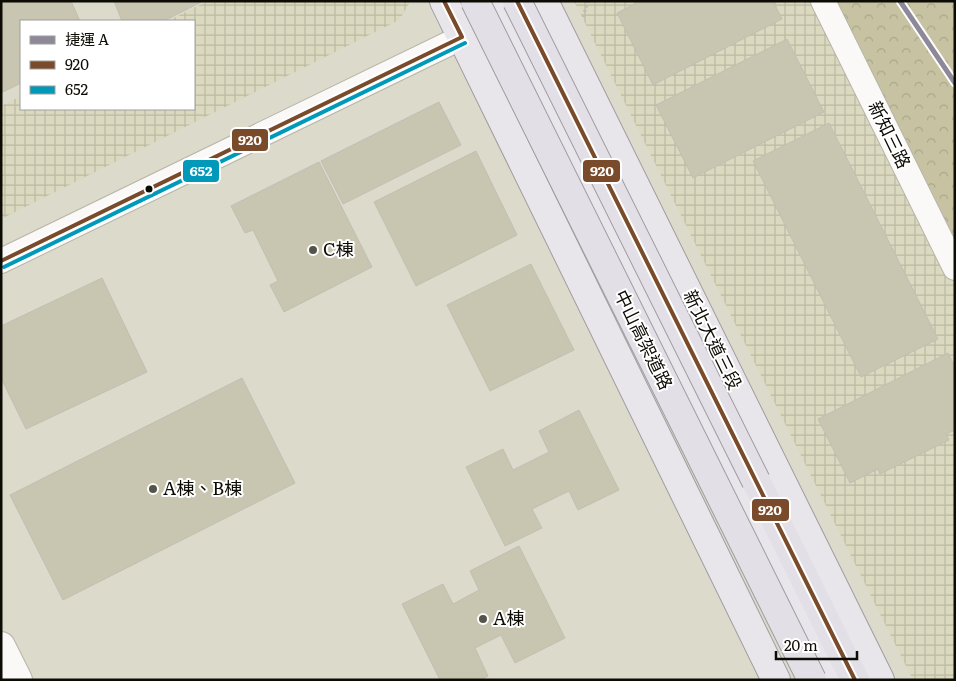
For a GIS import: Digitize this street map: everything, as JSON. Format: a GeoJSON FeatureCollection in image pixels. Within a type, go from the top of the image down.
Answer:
{"type":"FeatureCollection","features":[{"type":"Feature","properties":{"kind":"highway","name":"中山高架道路"},"geometry":{"type":"LineString","coordinates":[[474,1],[812,680]]}},
{"type":"Feature","properties":{"kind":"highway"},"geometry":{"type":"LineString","coordinates":[[506,6],[855,680]]}},
{"type":"Feature","properties":{"kind":"main road"},"geometry":{"type":"LineString","coordinates":[[444,1],[776,680]]}},
{"type":"Feature","properties":{"kind":"main road","name":"新北大道三段"},"geometry":{"type":"LineString","coordinates":[[544,1],[880,680]]}},
{"type":"Feature","properties":{"kind":"main road"},"geometry":{"type":"LineString","coordinates":[[506,6],[832,680]]}},
{"type":"Feature","properties":{"kind":"street"},"geometry":{"type":"LineString","coordinates":[[1,261],[462,37],[506,6],[536,1]]}},
{"type":"Feature","properties":{"kind":"street","name":"新知三路"},"geometry":{"type":"LineString","coordinates":[[822,1],[955,268]]}},
{"type":"Feature","properties":{"kind":"street"},"geometry":{"type":"LineString","coordinates":[[1,646],[18,680]]}},
{"type":"Feature","properties":{"kind":"path"},"geometry":{"type":"LineString","coordinates":[[951,1],[955,7]]}},
{"type":"Feature","properties":{"kind":"shaded area"},"geometry":{"type":"Polygon","coordinates":[[[207,1],[411,1],[399,20],[1,219],[1,106],[20,96],[20,110],[195,110],[195,20],[170,20],[207,1]]]}},
{"type":"Feature","properties":{"kind":"shaded area"},"geometry":{"type":"Polygon","coordinates":[[[574,1],[955,1],[955,680],[913,680],[574,1]]]}},
{"type":"Feature","properties":{"kind":"green space"},"geometry":{"type":"Polygon","coordinates":[[[836,1],[955,1],[955,239],[836,1]]]}},
{"type":"Feature","properties":{"kind":"building"},"geometry":{"type":"Polygon","coordinates":[[[1,1],[71,1],[80,20],[20,20],[20,84],[1,93],[1,1]]]}},
{"type":"Feature","properties":{"kind":"building"},"geometry":{"type":"Polygon","coordinates":[[[114,1],[203,1],[166,20],[122,20],[114,1]]]}},
{"type":"Feature","properties":{"kind":"building"},"geometry":{"type":"Polygon","coordinates":[[[640,1],[773,1],[782,19],[653,85],[617,13],[640,1]]]}},
{"type":"Feature","properties":{"kind":"building"},"geometry":{"type":"Polygon","coordinates":[[[787,39],[824,112],[693,178],[656,105],[787,39]]]}},
{"type":"Feature","properties":{"kind":"building"},"geometry":{"type":"Polygon","coordinates":[[[439,102],[461,145],[343,204],[321,161],[439,102]]]}},
{"type":"Feature","properties":{"kind":"building"},"geometry":{"type":"Polygon","coordinates":[[[829,123],[938,339],[861,377],[753,161],[829,123]]]}},
{"type":"Feature","properties":{"kind":"building"},"geometry":{"type":"Polygon","coordinates":[[[476,151],[517,235],[416,286],[374,202],[476,151]]]}},
{"type":"Feature","properties":{"kind":"building","name":"C棟"},"geometry":{"type":"Polygon","coordinates":[[[319,162],[372,267],[284,312],[270,285],[278,281],[253,230],[245,233],[231,206],[319,162]]]}},
{"type":"Feature","properties":{"kind":"building"},"geometry":{"type":"Polygon","coordinates":[[[531,264],[574,350],[490,391],[447,305],[531,264]]]}},
{"type":"Feature","properties":{"kind":"building"},"geometry":{"type":"Polygon","coordinates":[[[102,278],[147,372],[26,429],[1,378],[1,326],[102,278]]]}},
{"type":"Feature","properties":{"kind":"building"},"geometry":{"type":"Polygon","coordinates":[[[948,353],[955,367],[955,430],[946,434],[949,440],[880,474],[878,469],[850,483],[818,419],[948,353]]]}},
{"type":"Feature","properties":{"kind":"building","name":"A棟、B棟"},"geometry":{"type":"Polygon","coordinates":[[[242,378],[295,483],[63,600],[10,495],[242,378]]]}},
{"type":"Feature","properties":{"kind":"building"},"geometry":{"type":"Polygon","coordinates":[[[579,410],[619,490],[578,510],[569,491],[532,509],[542,528],[505,546],[466,467],[503,449],[513,470],[549,452],[539,431],[579,410]]]}},
{"type":"Feature","properties":{"kind":"building","name":"A棟"},"geometry":{"type":"Polygon","coordinates":[[[519,546],[565,638],[515,663],[501,635],[475,648],[488,676],[481,680],[440,680],[402,604],[443,584],[453,604],[479,590],[470,571],[519,546]]]}},
{"type":"Feature","properties":{"kind":"metro line","name":"A"},"geometry":{"type":"LineString","coordinates":[[900,1],[955,83]]}},
{"type":"Feature","properties":{"kind":"transit line","name":"920"},"geometry":{"type":"LineString","coordinates":[[1,261],[462,37],[444,1]]}},
{"type":"Feature","properties":{"kind":"transit line","name":"920"},"geometry":{"type":"LineString","coordinates":[[517,1],[855,680]]}},
{"type":"Feature","properties":{"kind":"transit line","name":"652"},"geometry":{"type":"LineString","coordinates":[[4,267],[465,43]]}},
{"type":"Feature","properties":{"kind":"place","name":"C棟"},"geometry":{"type":"Point","coordinates":[313,250]}},
{"type":"Feature","properties":{"kind":"place","name":"A棟、B棟"},"geometry":{"type":"Point","coordinates":[153,489]}},
{"type":"Feature","properties":{"kind":"place","name":"A棟"},"geometry":{"type":"Point","coordinates":[483,619]}}]}
